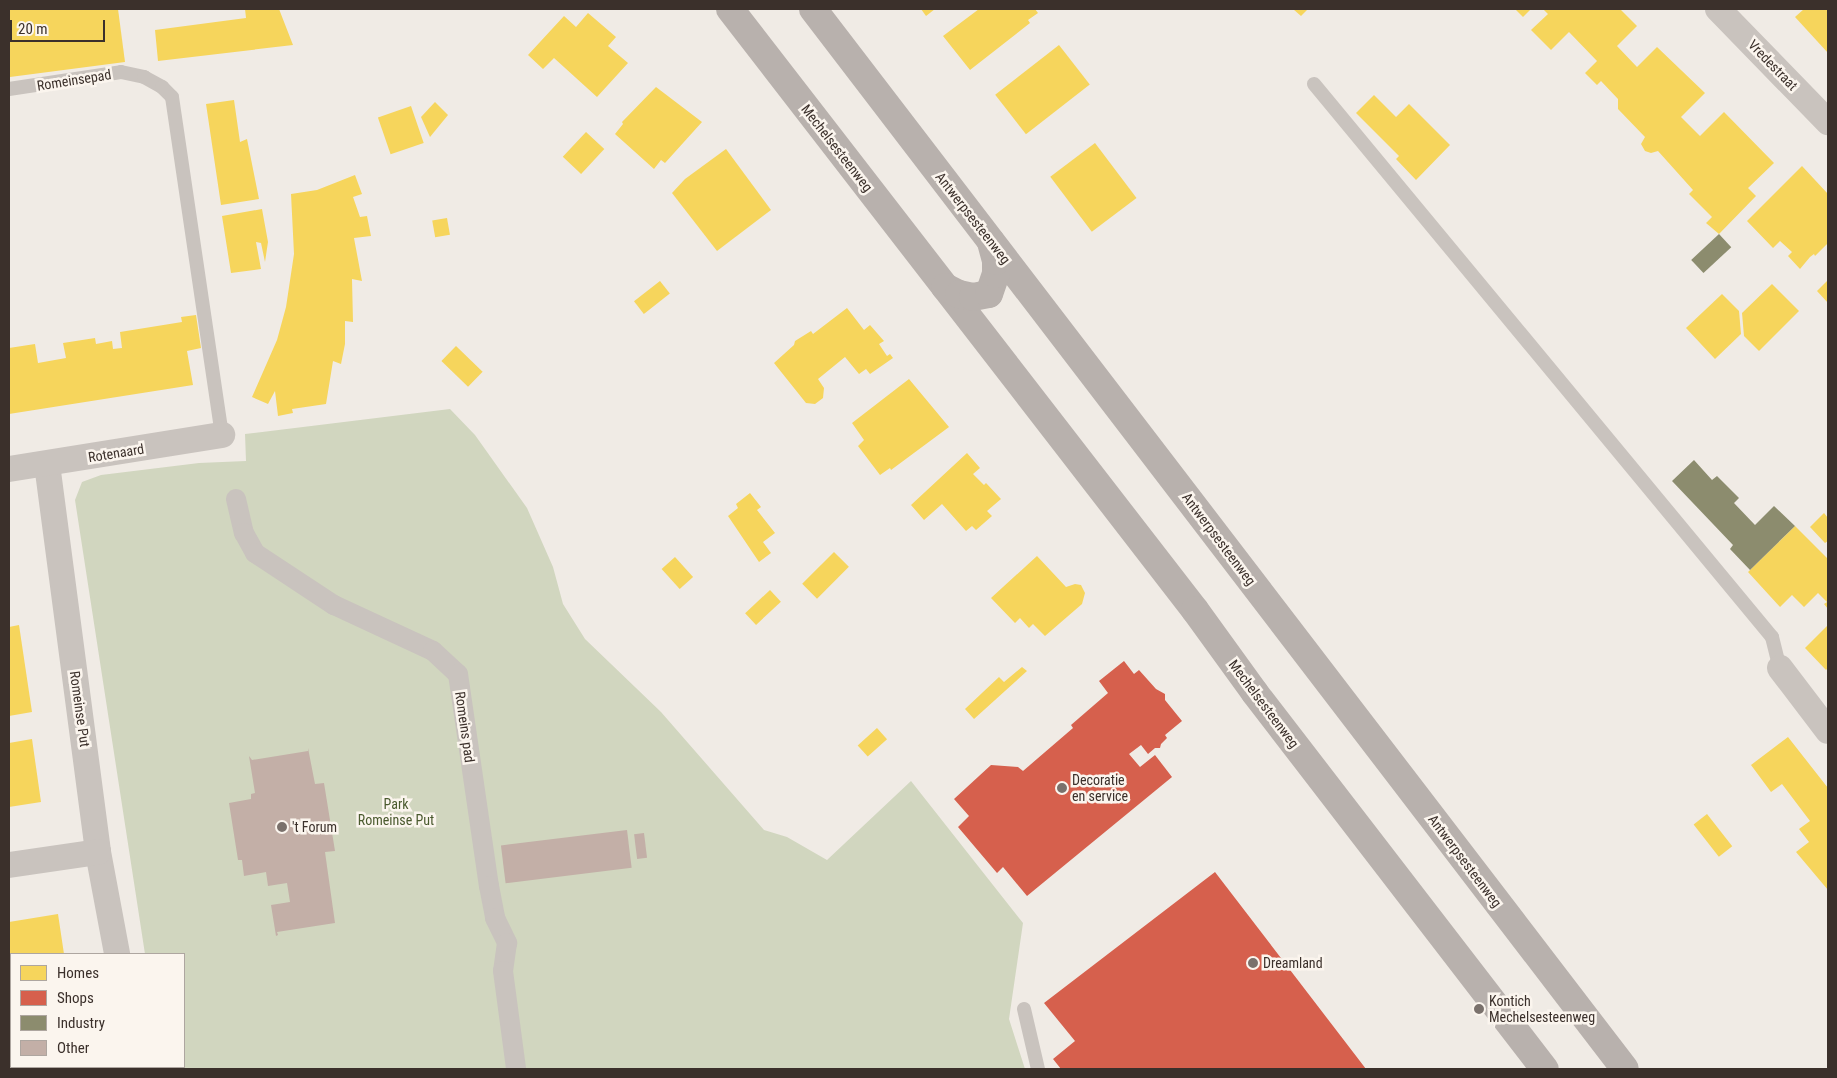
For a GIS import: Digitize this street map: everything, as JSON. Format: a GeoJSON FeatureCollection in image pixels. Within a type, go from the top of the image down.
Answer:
{"type":"FeatureCollection","features":[{"type":"Feature","properties":{"kind":"main road","name":"Mechelsesteenweg"},"geometry":{"type":"LineString","coordinates":[[730,9],[1195,610],[1255,693],[1545,1069]]}},
{"type":"Feature","properties":{"kind":"main road","name":"Antwerpsesteenweg"},"geometry":{"type":"LineString","coordinates":[[813,9],[1625,1069]]}},
{"type":"Feature","properties":{"kind":"main road"},"geometry":{"type":"LineString","coordinates":[[984,338],[983,306],[996,274],[996,261],[990,241]]}},
{"type":"Feature","properties":{"kind":"main road"},"geometry":{"type":"LineString","coordinates":[[945,287],[959,294],[973,297],[1013,291],[1031,294]]}},
{"type":"Feature","properties":{"kind":"street","name":"Vredestraat"},"geometry":{"type":"LineString","coordinates":[[1718,9],[1828,122]]}},
{"type":"Feature","properties":{"kind":"street","name":"Rotenaard"},"geometry":{"type":"LineString","coordinates":[[9,469],[222,435]]}},
{"type":"Feature","properties":{"kind":"street","name":"Romeinse Put"},"geometry":{"type":"LineString","coordinates":[[47,464],[98,852],[117,953]]}},
{"type":"Feature","properties":{"kind":"street","name":"Romeins pad"},"geometry":{"type":"LineString","coordinates":[[236,498],[244,533],[255,553],[334,605],[433,651],[458,674],[489,886],[495,918],[507,944],[503,971],[516,1069]]}},
{"type":"Feature","properties":{"kind":"street"},"geometry":{"type":"LineString","coordinates":[[1780,668],[1828,731]]}},
{"type":"Feature","properties":{"kind":"street"},"geometry":{"type":"LineString","coordinates":[[9,864],[98,852]]}},
{"type":"Feature","properties":{"kind":"lane","name":"Romeinsepad"},"geometry":{"type":"LineString","coordinates":[[9,89],[121,72],[144,77],[162,87],[172,97],[222,435]]}},
{"type":"Feature","properties":{"kind":"lane"},"geometry":{"type":"LineString","coordinates":[[1314,84],[1772,637],[1780,668]]}},
{"type":"Feature","properties":{"kind":"lane"},"geometry":{"type":"LineString","coordinates":[[1024,1009],[1038,1069]]}},
{"type":"Feature","properties":{"kind":"green space","name":"Park Romeinse Put"},"geometry":{"type":"Polygon","coordinates":[[[450,409],[475,435],[527,508],[553,567],[563,604],[585,639],[661,712],[764,830],[787,837],[827,860],[911,781],[1023,923],[1009,1019],[1025,1069],[150,1069],[185,1068],[185,953],[145,953],[75,500],[82,482],[101,475],[199,463],[246,461],[245,434],[450,409]]]}},
{"type":"Feature","properties":{"kind":"building: Homes"},"geometry":{"type":"Polygon","coordinates":[[[9,9],[118,9],[125,62],[10,77],[9,9]]]}},
{"type":"Feature","properties":{"kind":"building: Homes"},"geometry":{"type":"Polygon","coordinates":[[[245,9],[279,9],[293,45],[158,61],[155,30],[246,18],[245,9]]]}},
{"type":"Feature","properties":{"kind":"building: Homes"},"geometry":{"type":"Polygon","coordinates":[[[921,9],[935,9],[926,16],[921,9]]]}},
{"type":"Feature","properties":{"kind":"building: Homes"},"geometry":{"type":"Polygon","coordinates":[[[979,9],[1035,9],[1038,13],[1028,20],[1030,23],[970,70],[943,36],[979,9]]]}},
{"type":"Feature","properties":{"kind":"building: Homes"},"geometry":{"type":"Polygon","coordinates":[[[1293,9],[1308,9],[1301,16],[1293,9]]]}},
{"type":"Feature","properties":{"kind":"building: Homes"},"geometry":{"type":"Polygon","coordinates":[[[1515,9],[1531,9],[1523,17],[1515,9]]]}},
{"type":"Feature","properties":{"kind":"building: Homes"},"geometry":{"type":"Polygon","coordinates":[[[1543,9],[1620,9],[1637,26],[1617,46],[1637,67],[1657,47],[1705,93],[1681,117],[1700,136],[1724,112],[1774,163],[1748,188],[1756,196],[1719,234],[1706,223],[1712,217],[1689,194],[1693,190],[1658,151],[1651,153],[1645,151],[1641,144],[1645,137],[1618,109],[1618,99],[1601,81],[1597,85],[1585,73],[1597,61],[1569,32],[1551,50],[1531,30],[1548,14],[1543,9]]]}},
{"type":"Feature","properties":{"kind":"building: Homes"},"geometry":{"type":"Polygon","coordinates":[[[1804,9],[1828,9],[1828,53],[1795,17],[1804,9]]]}},
{"type":"Feature","properties":{"kind":"building: Homes"},"geometry":{"type":"Polygon","coordinates":[[[588,13],[616,37],[608,46],[628,63],[597,97],[554,58],[543,69],[528,55],[564,16],[576,27],[588,13]]]}},
{"type":"Feature","properties":{"kind":"building: Homes"},"geometry":{"type":"Polygon","coordinates":[[[1059,45],[1090,84],[1026,134],[995,95],[1059,45]]]}},
{"type":"Feature","properties":{"kind":"building: Homes"},"geometry":{"type":"Polygon","coordinates":[[[656,87],[702,122],[665,163],[661,160],[654,169],[615,134],[623,124],[622,122],[656,87]]]}},
{"type":"Feature","properties":{"kind":"building: Homes"},"geometry":{"type":"Polygon","coordinates":[[[1374,95],[1396,117],[1409,104],[1450,145],[1416,180],[1396,159],[1399,156],[1356,113],[1374,95]]]}},
{"type":"Feature","properties":{"kind":"building: Homes"},"geometry":{"type":"Polygon","coordinates":[[[234,100],[240,142],[247,139],[259,199],[221,205],[206,104],[234,100]]]}},
{"type":"Feature","properties":{"kind":"building: Homes"},"geometry":{"type":"Polygon","coordinates":[[[435,102],[448,115],[430,137],[421,117],[435,102]]]}},
{"type":"Feature","properties":{"kind":"building: Homes"},"geometry":{"type":"Polygon","coordinates":[[[411,106],[424,143],[391,154],[378,117],[411,106]]]}},
{"type":"Feature","properties":{"kind":"building: Homes"},"geometry":{"type":"Polygon","coordinates":[[[586,132],[604,149],[581,174],[563,157],[586,132]]]}},
{"type":"Feature","properties":{"kind":"building: Homes"},"geometry":{"type":"Polygon","coordinates":[[[1095,143],[1137,198],[1092,232],[1050,177],[1095,143]]]}},
{"type":"Feature","properties":{"kind":"building: Homes"},"geometry":{"type":"Polygon","coordinates":[[[726,149],[771,210],[717,251],[672,193],[685,179],[726,149]]]}},
{"type":"Feature","properties":{"kind":"building: Homes"},"geometry":{"type":"Polygon","coordinates":[[[1802,166],[1828,194],[1828,243],[1815,256],[1814,254],[1810,257],[1800,269],[1788,256],[1792,252],[1780,241],[1773,248],[1747,221],[1802,166]]]}},
{"type":"Feature","properties":{"kind":"building: Homes"},"geometry":{"type":"Polygon","coordinates":[[[355,175],[362,194],[353,197],[360,217],[367,216],[371,236],[354,238],[362,281],[352,279],[353,322],[345,321],[345,344],[341,364],[333,361],[326,404],[292,409],[293,413],[278,416],[275,391],[268,404],[252,397],[277,340],[286,307],[294,254],[291,194],[317,190],[355,175]]]}},
{"type":"Feature","properties":{"kind":"building: Homes"},"geometry":{"type":"Polygon","coordinates":[[[262,209],[268,242],[265,262],[261,243],[256,242],[261,269],[231,273],[222,216],[262,209]]]}},
{"type":"Feature","properties":{"kind":"building: Homes"},"geometry":{"type":"Polygon","coordinates":[[[447,218],[450,235],[435,237],[432,221],[447,218]]]}},
{"type":"Feature","properties":{"kind":"building: Homes"},"geometry":{"type":"Polygon","coordinates":[[[1828,280],[1828,303],[1817,291],[1828,280]]]}},
{"type":"Feature","properties":{"kind":"building: Homes"},"geometry":{"type":"Polygon","coordinates":[[[660,281],[670,294],[644,314],[634,301],[660,281]]]}},
{"type":"Feature","properties":{"kind":"building: Homes"},"geometry":{"type":"Polygon","coordinates":[[[1772,284],[1799,311],[1759,351],[1744,336],[1742,313],[1772,284]]]}},
{"type":"Feature","properties":{"kind":"building: Homes"},"geometry":{"type":"Polygon","coordinates":[[[1722,294],[1739,311],[1741,334],[1715,359],[1686,328],[1722,294]]]}},
{"type":"Feature","properties":{"kind":"building: Homes"},"geometry":{"type":"Polygon","coordinates":[[[847,308],[864,330],[870,325],[884,341],[879,344],[887,356],[890,354],[893,358],[870,374],[866,369],[859,374],[845,357],[818,379],[824,388],[823,398],[815,404],[806,403],[774,363],[794,345],[795,341],[811,331],[813,334],[847,308]]]}},
{"type":"Feature","properties":{"kind":"building: Homes"},"geometry":{"type":"Polygon","coordinates":[[[196,315],[201,348],[187,351],[193,385],[9,414],[9,348],[35,344],[38,363],[66,358],[63,343],[95,338],[96,344],[112,341],[113,349],[122,348],[120,332],[182,322],[181,317],[196,315]]]}},
{"type":"Feature","properties":{"kind":"building: Homes"},"geometry":{"type":"Polygon","coordinates":[[[456,346],[483,372],[468,387],[441,361],[456,346]]]}},
{"type":"Feature","properties":{"kind":"building: Homes"},"geometry":{"type":"Polygon","coordinates":[[[909,379],[949,427],[891,470],[890,468],[880,475],[858,446],[864,440],[852,423],[909,379]]]}},
{"type":"Feature","properties":{"kind":"building: Homes"},"geometry":{"type":"Polygon","coordinates":[[[967,453],[980,468],[973,474],[984,485],[986,483],[1001,499],[987,511],[992,516],[976,530],[972,526],[966,531],[942,504],[924,520],[911,505],[967,453]]]}},
{"type":"Feature","properties":{"kind":"building: Homes"},"geometry":{"type":"Polygon","coordinates":[[[750,493],[761,507],[757,510],[775,533],[763,542],[771,553],[759,562],[728,516],[738,508],[736,504],[750,493]]]}},
{"type":"Feature","properties":{"kind":"building: Homes"},"geometry":{"type":"Polygon","coordinates":[[[1824,513],[1828,518],[1828,541],[1825,543],[1810,527],[1824,513]]]}},
{"type":"Feature","properties":{"kind":"building: Homes"},"geometry":{"type":"Polygon","coordinates":[[[1795,526],[1828,559],[1828,609],[1824,604],[1827,602],[1818,593],[1804,607],[1792,595],[1780,607],[1748,572],[1795,526]]]}},
{"type":"Feature","properties":{"kind":"building: Homes"},"geometry":{"type":"Polygon","coordinates":[[[834,552],[849,567],[817,599],[802,584],[834,552]]]}},
{"type":"Feature","properties":{"kind":"building: Homes"},"geometry":{"type":"Polygon","coordinates":[[[1037,556],[1066,587],[1075,584],[1081,585],[1085,593],[1082,604],[1045,636],[1033,624],[1029,628],[1020,618],[1015,623],[991,598],[1037,556]]]}},
{"type":"Feature","properties":{"kind":"building: Homes"},"geometry":{"type":"Polygon","coordinates":[[[675,557],[693,577],[680,589],[662,569],[675,557]]]}},
{"type":"Feature","properties":{"kind":"building: Homes"},"geometry":{"type":"Polygon","coordinates":[[[770,590],[781,602],[756,625],[745,613],[770,590]]]}},
{"type":"Feature","properties":{"kind":"building: Homes"},"geometry":{"type":"Polygon","coordinates":[[[19,625],[32,712],[9,716],[9,627],[19,625]]]}},
{"type":"Feature","properties":{"kind":"building: Homes"},"geometry":{"type":"Polygon","coordinates":[[[1827,626],[1828,668],[1826,670],[1805,648],[1827,626]]]}},
{"type":"Feature","properties":{"kind":"building: Homes"},"geometry":{"type":"Polygon","coordinates":[[[1022,667],[1027,671],[974,719],[965,709],[999,677],[1004,682],[1022,667]]]}},
{"type":"Feature","properties":{"kind":"building: Homes"},"geometry":{"type":"Polygon","coordinates":[[[877,728],[887,739],[868,757],[858,745],[877,728]]]}},
{"type":"Feature","properties":{"kind":"building: Homes"},"geometry":{"type":"Polygon","coordinates":[[[1788,737],[1828,788],[1828,890],[1796,852],[1809,842],[1799,829],[1810,821],[1782,784],[1771,792],[1751,765],[1788,737]]]}},
{"type":"Feature","properties":{"kind":"building: Homes"},"geometry":{"type":"Polygon","coordinates":[[[32,739],[41,802],[9,807],[9,743],[32,739]]]}},
{"type":"Feature","properties":{"kind":"building: Homes"},"geometry":{"type":"Polygon","coordinates":[[[1707,814],[1732,846],[1719,857],[1694,824],[1707,814]]]}},
{"type":"Feature","properties":{"kind":"building: Homes"},"geometry":{"type":"Polygon","coordinates":[[[58,914],[64,953],[10,953],[9,968],[9,922],[58,914]]]}},
{"type":"Feature","properties":{"kind":"building: Homes"},"geometry":{"type":"Polygon","coordinates":[[[26,1068],[57,1068],[57,1069],[26,1068]]]}},
{"type":"Feature","properties":{"kind":"building: Shops","name":"Decoratie en service"},"geometry":{"type":"Polygon","coordinates":[[[1124,661],[1134,674],[1139,670],[1156,689],[1165,694],[1165,700],[1182,721],[1165,735],[1167,738],[1160,748],[1155,748],[1148,754],[1141,745],[1129,754],[1140,767],[1155,755],[1172,777],[1027,896],[1003,867],[997,873],[958,827],[969,816],[954,799],[991,765],[1018,767],[1023,771],[1073,728],[1071,725],[1108,693],[1099,681],[1124,661]]]}},
{"type":"Feature","properties":{"kind":"building: Shops"},"geometry":{"type":"Polygon","coordinates":[[[1215,872],[1366,1069],[1061,1069],[1053,1059],[1075,1041],[1044,1003],[1215,872]]]}},
{"type":"Feature","properties":{"kind":"building: Industry"},"geometry":{"type":"Polygon","coordinates":[[[1719,234],[1731,247],[1703,273],[1691,260],[1719,234]]]}},
{"type":"Feature","properties":{"kind":"building: Industry"},"geometry":{"type":"Polygon","coordinates":[[[1694,460],[1712,480],[1717,476],[1739,498],[1734,503],[1755,525],[1774,506],[1795,526],[1750,570],[1730,549],[1733,545],[1672,481],[1694,460]]]}},
{"type":"Feature","properties":{"kind":"building: Other","name":"'t Forum"},"geometry":{"type":"Polygon","coordinates":[[[308,748],[315,784],[324,783],[335,851],[325,852],[335,923],[277,932],[278,935],[276,936],[271,905],[290,902],[287,883],[268,886],[266,872],[244,876],[242,860],[238,860],[229,803],[251,799],[251,794],[255,793],[249,756],[252,760],[308,751],[308,748]]]}},
{"type":"Feature","properties":{"kind":"building: Other"},"geometry":{"type":"Polygon","coordinates":[[[627,830],[632,868],[506,883],[501,845],[627,830]]]}},
{"type":"Feature","properties":{"kind":"building: Other"},"geometry":{"type":"Polygon","coordinates":[[[644,833],[647,858],[637,859],[634,834],[644,833]]]}},
{"type":"Feature","properties":{"kind":"place","name":"Decoratie en service"},"geometry":{"type":"Point","coordinates":[1062,788]}},
{"type":"Feature","properties":{"kind":"place","name":"'t Forum"},"geometry":{"type":"Point","coordinates":[282,827]}},
{"type":"Feature","properties":{"kind":"place","name":"Dreamland"},"geometry":{"type":"Point","coordinates":[1253,963]}},
{"type":"Feature","properties":{"kind":"place","name":"Kontich Mechelsesteenweg"},"geometry":{"type":"Point","coordinates":[1479,1009]}}]}
